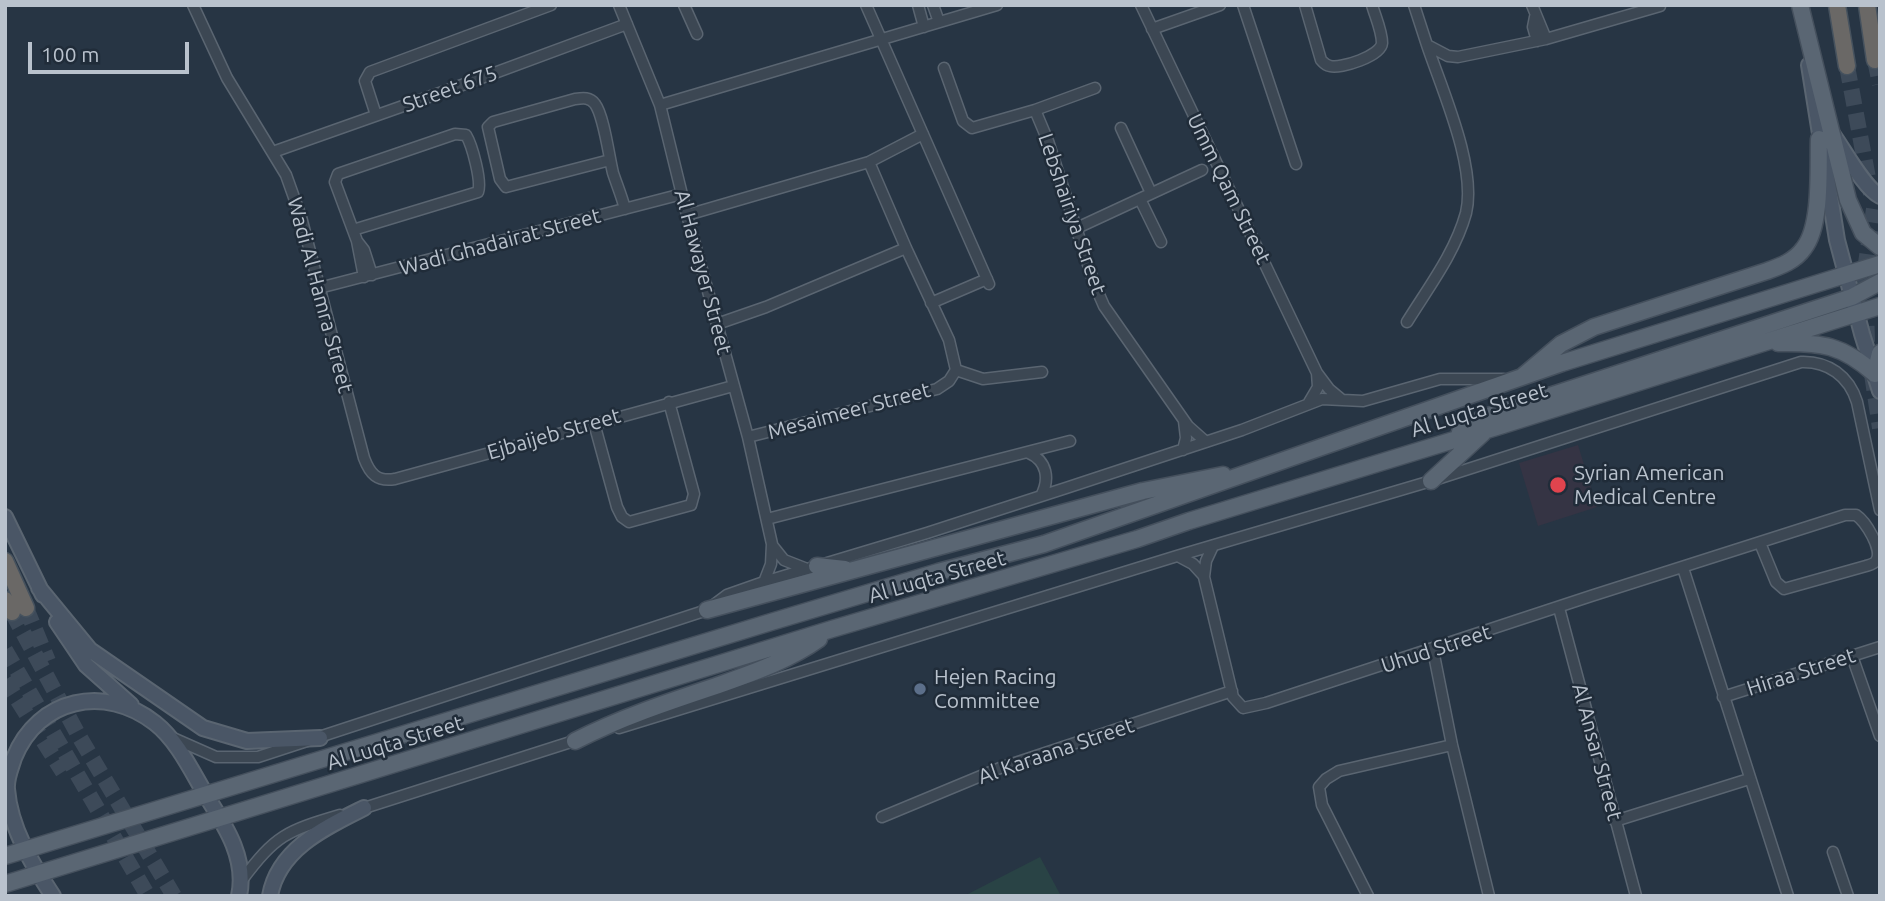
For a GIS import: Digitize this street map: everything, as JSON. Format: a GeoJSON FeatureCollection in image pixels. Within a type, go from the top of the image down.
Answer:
{"type":"FeatureCollection","features":[{"type":"Feature","properties":{"kind":"highway"},"geometry":{"type":"LineString","coordinates":[[1837,5],[1847,66]]}},
{"type":"Feature","properties":{"kind":"highway"},"geometry":{"type":"LineString","coordinates":[[1867,5],[1875,60]]}},
{"type":"Feature","properties":{"kind":"highway"},"geometry":{"type":"LineString","coordinates":[[5,561],[14,607]]}},
{"type":"Feature","properties":{"kind":"main road"},"geometry":{"type":"LineString","coordinates":[[1800,5],[1826,136],[1837,240],[1880,391]]}},
{"type":"Feature","properties":{"kind":"main road"},"geometry":{"type":"LineString","coordinates":[[1826,136],[1880,196]]}},
{"type":"Feature","properties":{"kind":"main road"},"geometry":{"type":"LineString","coordinates":[[1826,136],[1854,217],[1863,233],[1880,247]]}},
{"type":"Feature","properties":{"kind":"main road"},"geometry":{"type":"LineString","coordinates":[[1518,380],[1546,354],[1594,327],[1767,271],[1794,259],[1805,247],[1813,230],[1826,136]]}},
{"type":"Feature","properties":{"kind":"main road","name":"Al Luqta Street"},"geometry":{"type":"LineString","coordinates":[[5,856],[771,622],[938,572],[1044,544],[1562,363],[1880,264]]}},
{"type":"Feature","properties":{"kind":"main road"},"geometry":{"type":"LineString","coordinates":[[1846,274],[1880,282]]}},
{"type":"Feature","properties":{"kind":"main road"},"geometry":{"type":"LineString","coordinates":[[1443,443],[1485,416],[1852,297],[1880,282]]}},
{"type":"Feature","properties":{"kind":"main road","name":"Al Luqta Street"},"geometry":{"type":"LineString","coordinates":[[5,884],[832,629],[1073,559],[1189,520],[1487,430],[1880,306]]}},
{"type":"Feature","properties":{"kind":"main road"},"geometry":{"type":"LineString","coordinates":[[1762,343],[1795,342],[1840,349],[1875,374]]}},
{"type":"Feature","properties":{"kind":"main road"},"geometry":{"type":"LineString","coordinates":[[1875,374],[1880,353]]}},
{"type":"Feature","properties":{"kind":"main road"},"geometry":{"type":"LineString","coordinates":[[1431,481],[1487,430]]}},
{"type":"Feature","properties":{"kind":"main road"},"geometry":{"type":"LineString","coordinates":[[707,611],[1163,486],[1257,470]]}},
{"type":"Feature","properties":{"kind":"main road"},"geometry":{"type":"LineString","coordinates":[[5,517],[39,589],[82,661],[96,676],[168,736],[221,819],[238,859],[242,880],[239,896]]}},
{"type":"Feature","properties":{"kind":"main road"},"geometry":{"type":"LineString","coordinates":[[812,568],[858,569]]}},
{"type":"Feature","properties":{"kind":"main road"},"geometry":{"type":"LineString","coordinates":[[39,589],[90,650],[204,728],[247,741],[320,738]]}},
{"type":"Feature","properties":{"kind":"main road"},"geometry":{"type":"LineString","coordinates":[[575,741],[625,718],[779,662],[832,629]]}},
{"type":"Feature","properties":{"kind":"main road"},"geometry":{"type":"LineString","coordinates":[[53,896],[26,851],[11,810],[6,779],[27,732],[39,719],[75,702],[97,700],[144,714]]}},
{"type":"Feature","properties":{"kind":"main road"},"geometry":{"type":"LineString","coordinates":[[270,896],[278,874],[288,858],[305,841],[364,808]]}},
{"type":"Feature","properties":{"kind":"street","name":"Wadi Al Hamra Street"},"geometry":{"type":"LineString","coordinates":[[193,5],[228,78],[286,175],[301,217],[364,458],[368,470],[375,477]]}},
{"type":"Feature","properties":{"kind":"street"},"geometry":{"type":"LineString","coordinates":[[376,115],[365,81],[370,72],[551,5]]}},
{"type":"Feature","properties":{"kind":"street","name":"Al Hawayer Street"},"geometry":{"type":"LineString","coordinates":[[619,5],[660,105],[748,438],[772,544],[771,564],[764,582]]}},
{"type":"Feature","properties":{"kind":"street"},"geometry":{"type":"LineString","coordinates":[[866,5],[988,282],[931,303]]}},
{"type":"Feature","properties":{"kind":"street"},"geometry":{"type":"LineString","coordinates":[[918,5],[924,27]]}},
{"type":"Feature","properties":{"kind":"street"},"geometry":{"type":"LineString","coordinates":[[933,5],[939,22]]}},
{"type":"Feature","properties":{"kind":"street"},"geometry":{"type":"LineString","coordinates":[[660,105],[997,5]]}},
{"type":"Feature","properties":{"kind":"street","name":"Umm Qam Street"},"geometry":{"type":"LineString","coordinates":[[1141,5],[1317,373],[1329,389],[1344,401]]}},
{"type":"Feature","properties":{"kind":"street"},"geometry":{"type":"LineString","coordinates":[[1152,29],[1220,5]]}},
{"type":"Feature","properties":{"kind":"street"},"geometry":{"type":"LineString","coordinates":[[1243,5],[1296,164]]}},
{"type":"Feature","properties":{"kind":"street"},"geometry":{"type":"LineString","coordinates":[[1305,5],[1321,60],[1327,66],[1337,66],[1371,56],[1379,50],[1382,43],[1371,5]]}},
{"type":"Feature","properties":{"kind":"street"},"geometry":{"type":"LineString","coordinates":[[1407,322],[1450,250],[1466,212],[1469,194],[1463,155],[1414,5]]}},
{"type":"Feature","properties":{"kind":"street"},"geometry":{"type":"LineString","coordinates":[[1532,5],[1535,17],[1533,27],[1541,40]]}},
{"type":"Feature","properties":{"kind":"street"},"geometry":{"type":"LineString","coordinates":[[1427,45],[1448,56],[1458,57],[1541,40],[1660,6]]}},
{"type":"Feature","properties":{"kind":"street"},"geometry":{"type":"LineString","coordinates":[[688,7],[697,34]]}},
{"type":"Feature","properties":{"kind":"street","name":"Street 675"},"geometry":{"type":"LineString","coordinates":[[273,152],[627,24]]}},
{"type":"Feature","properties":{"kind":"street","name":"Lebshairiya Street"},"geometry":{"type":"LineString","coordinates":[[944,68],[963,121],[969,127],[980,128],[1095,88]]}},
{"type":"Feature","properties":{"kind":"street"},"geometry":{"type":"LineString","coordinates":[[610,160],[506,187],[499,179],[488,127],[493,122],[587,98],[596,104],[598,109],[623,210]]}},
{"type":"Feature","properties":{"kind":"street","name":"Lebshairiya Street"},"geometry":{"type":"LineString","coordinates":[[1035,110],[1104,306],[1184,421],[1206,442]]}},
{"type":"Feature","properties":{"kind":"street"},"geometry":{"type":"LineString","coordinates":[[1121,128],[1151,194]]}},
{"type":"Feature","properties":{"kind":"street"},"geometry":{"type":"LineString","coordinates":[[353,230],[478,192],[480,183],[468,138],[463,134],[455,134],[338,174],[335,182],[357,241],[363,247],[368,276]]}},
{"type":"Feature","properties":{"kind":"street"},"geometry":{"type":"LineString","coordinates":[[687,215],[869,162],[923,134]]}},
{"type":"Feature","properties":{"kind":"street"},"geometry":{"type":"LineString","coordinates":[[869,162],[949,341],[956,370],[983,379],[1042,372]]}},
{"type":"Feature","properties":{"kind":"street"},"geometry":{"type":"LineString","coordinates":[[1077,228],[1202,170]]}},
{"type":"Feature","properties":{"kind":"street","name":"Wadi Ghadairat Street"},"geometry":{"type":"LineString","coordinates":[[319,288],[682,194]]}},
{"type":"Feature","properties":{"kind":"street"},"geometry":{"type":"LineString","coordinates":[[1140,199],[1161,242]]}},
{"type":"Feature","properties":{"kind":"street"},"geometry":{"type":"LineString","coordinates":[[717,324],[766,307],[906,248]]}},
{"type":"Feature","properties":{"kind":"street"},"geometry":{"type":"LineString","coordinates":[[242,880],[265,850],[277,839],[294,830],[1177,556],[1431,481],[1793,364],[1810,362],[1831,368],[1847,381],[1855,394],[1880,510]]}},
{"type":"Feature","properties":{"kind":"street","name":"Mesaimeer Street"},"geometry":{"type":"LineString","coordinates":[[748,438],[937,389],[949,381],[956,370]]}},
{"type":"Feature","properties":{"kind":"street"},"geometry":{"type":"LineString","coordinates":[[1307,405],[1316,394],[1317,373]]}},
{"type":"Feature","properties":{"kind":"street","name":"Al Luqta Street"},"geometry":{"type":"LineString","coordinates":[[168,736],[216,757],[258,757],[707,611],[727,595],[764,582],[1183,450],[1330,398],[1363,401],[1440,379],[1518,380]]}},
{"type":"Feature","properties":{"kind":"street","name":"Ejbaijeb Street"},"geometry":{"type":"LineString","coordinates":[[375,477],[384,481],[395,479],[733,386]]}},
{"type":"Feature","properties":{"kind":"street"},"geometry":{"type":"LineString","coordinates":[[594,423],[617,507],[624,520],[629,522],[691,505],[694,494],[669,402]]}},
{"type":"Feature","properties":{"kind":"street"},"geometry":{"type":"LineString","coordinates":[[1183,450],[1186,438],[1184,421]]}},
{"type":"Feature","properties":{"kind":"street"},"geometry":{"type":"LineString","coordinates":[[767,519],[1070,442]]}},
{"type":"Feature","properties":{"kind":"street"},"geometry":{"type":"LineString","coordinates":[[1041,496],[1046,484],[1049,448]]}},
{"type":"Feature","properties":{"kind":"street"},"geometry":{"type":"LineString","coordinates":[[1029,453],[1041,460],[1054,479],[1066,488]]}},
{"type":"Feature","properties":{"kind":"street","name":"Uhud Street"},"geometry":{"type":"LineString","coordinates":[[1232,691],[1238,705],[1250,708],[1845,515],[1856,515],[1864,521],[1871,533],[1878,558],[1866,566],[1784,589],[1778,585],[1760,543]]}},
{"type":"Feature","properties":{"kind":"street"},"geometry":{"type":"LineString","coordinates":[[772,544],[784,560],[812,568]]}},
{"type":"Feature","properties":{"kind":"street"},"geometry":{"type":"LineString","coordinates":[[1213,546],[1206,561],[1204,577],[1232,691]]}},
{"type":"Feature","properties":{"kind":"street"},"geometry":{"type":"LineString","coordinates":[[1177,556],[1193,564],[1204,577]]}},
{"type":"Feature","properties":{"kind":"street"},"geometry":{"type":"LineString","coordinates":[[1683,568],[1788,896]]}},
{"type":"Feature","properties":{"kind":"street","name":"Al Ansar Street"},"geometry":{"type":"LineString","coordinates":[[1559,608],[1636,896]]}},
{"type":"Feature","properties":{"kind":"street","name":"Hiraa Street"},"geometry":{"type":"LineString","coordinates":[[1723,697],[1880,647]]}},
{"type":"Feature","properties":{"kind":"street"},"geometry":{"type":"LineString","coordinates":[[1433,650],[1452,745],[1489,896]]}},
{"type":"Feature","properties":{"kind":"street"},"geometry":{"type":"LineString","coordinates":[[1852,656],[1880,736]]}},
{"type":"Feature","properties":{"kind":"street","name":"Al Karaana Street"},"geometry":{"type":"LineString","coordinates":[[882,817],[1000,768],[1232,691]]}},
{"type":"Feature","properties":{"kind":"street"},"geometry":{"type":"LineString","coordinates":[[1368,896],[1322,805],[1319,787],[1339,771],[1452,745]]}},
{"type":"Feature","properties":{"kind":"street"},"geometry":{"type":"LineString","coordinates":[[1615,821],[1749,779]]}},
{"type":"Feature","properties":{"kind":"street"},"geometry":{"type":"LineString","coordinates":[[1833,852],[1848,896]]}},
{"type":"Feature","properties":{"kind":"shaded area","name":"Syrian American Medical Centre"},"geometry":{"type":"Polygon","coordinates":[[[1578,445],[1597,507],[1538,526],[1519,463],[1578,445]]]}},
{"type":"Feature","properties":{"kind":"green space"},"geometry":{"type":"Polygon","coordinates":[[[1040,857],[1061,896],[964,896],[1040,857]]]}},
{"type":"Feature","properties":{"kind":"tunnel"},"geometry":{"type":"LineString","coordinates":[[1875,60],[1880,84]]}},
{"type":"Feature","properties":{"kind":"tunnel"},"geometry":{"type":"LineString","coordinates":[[1847,66],[1871,194]]}},
{"type":"Feature","properties":{"kind":"tunnel"},"geometry":{"type":"LineString","coordinates":[[1867,342],[1865,270],[1874,209]]}},
{"type":"Feature","properties":{"kind":"tunnel"},"geometry":{"type":"LineString","coordinates":[[1872,374],[1880,428]]}},
{"type":"Feature","properties":{"kind":"tunnel"},"geometry":{"type":"LineString","coordinates":[[26,608],[48,661]]}},
{"type":"Feature","properties":{"kind":"tunnel"},"geometry":{"type":"LineString","coordinates":[[12,612],[80,738],[174,896]]}},
{"type":"Feature","properties":{"kind":"tunnel"},"geometry":{"type":"LineString","coordinates":[[5,650],[148,896]]}},
{"type":"Feature","properties":{"kind":"tunnel"},"geometry":{"type":"LineString","coordinates":[[5,680],[63,772]]}},
{"type":"Feature","properties":{"kind":"place","name":"Syrian American Medical Centre"},"geometry":{"type":"Point","coordinates":[1558,485]}},
{"type":"Feature","properties":{"kind":"place","name":"Hejen Racing Committee"},"geometry":{"type":"Point","coordinates":[920,689]}}]}
